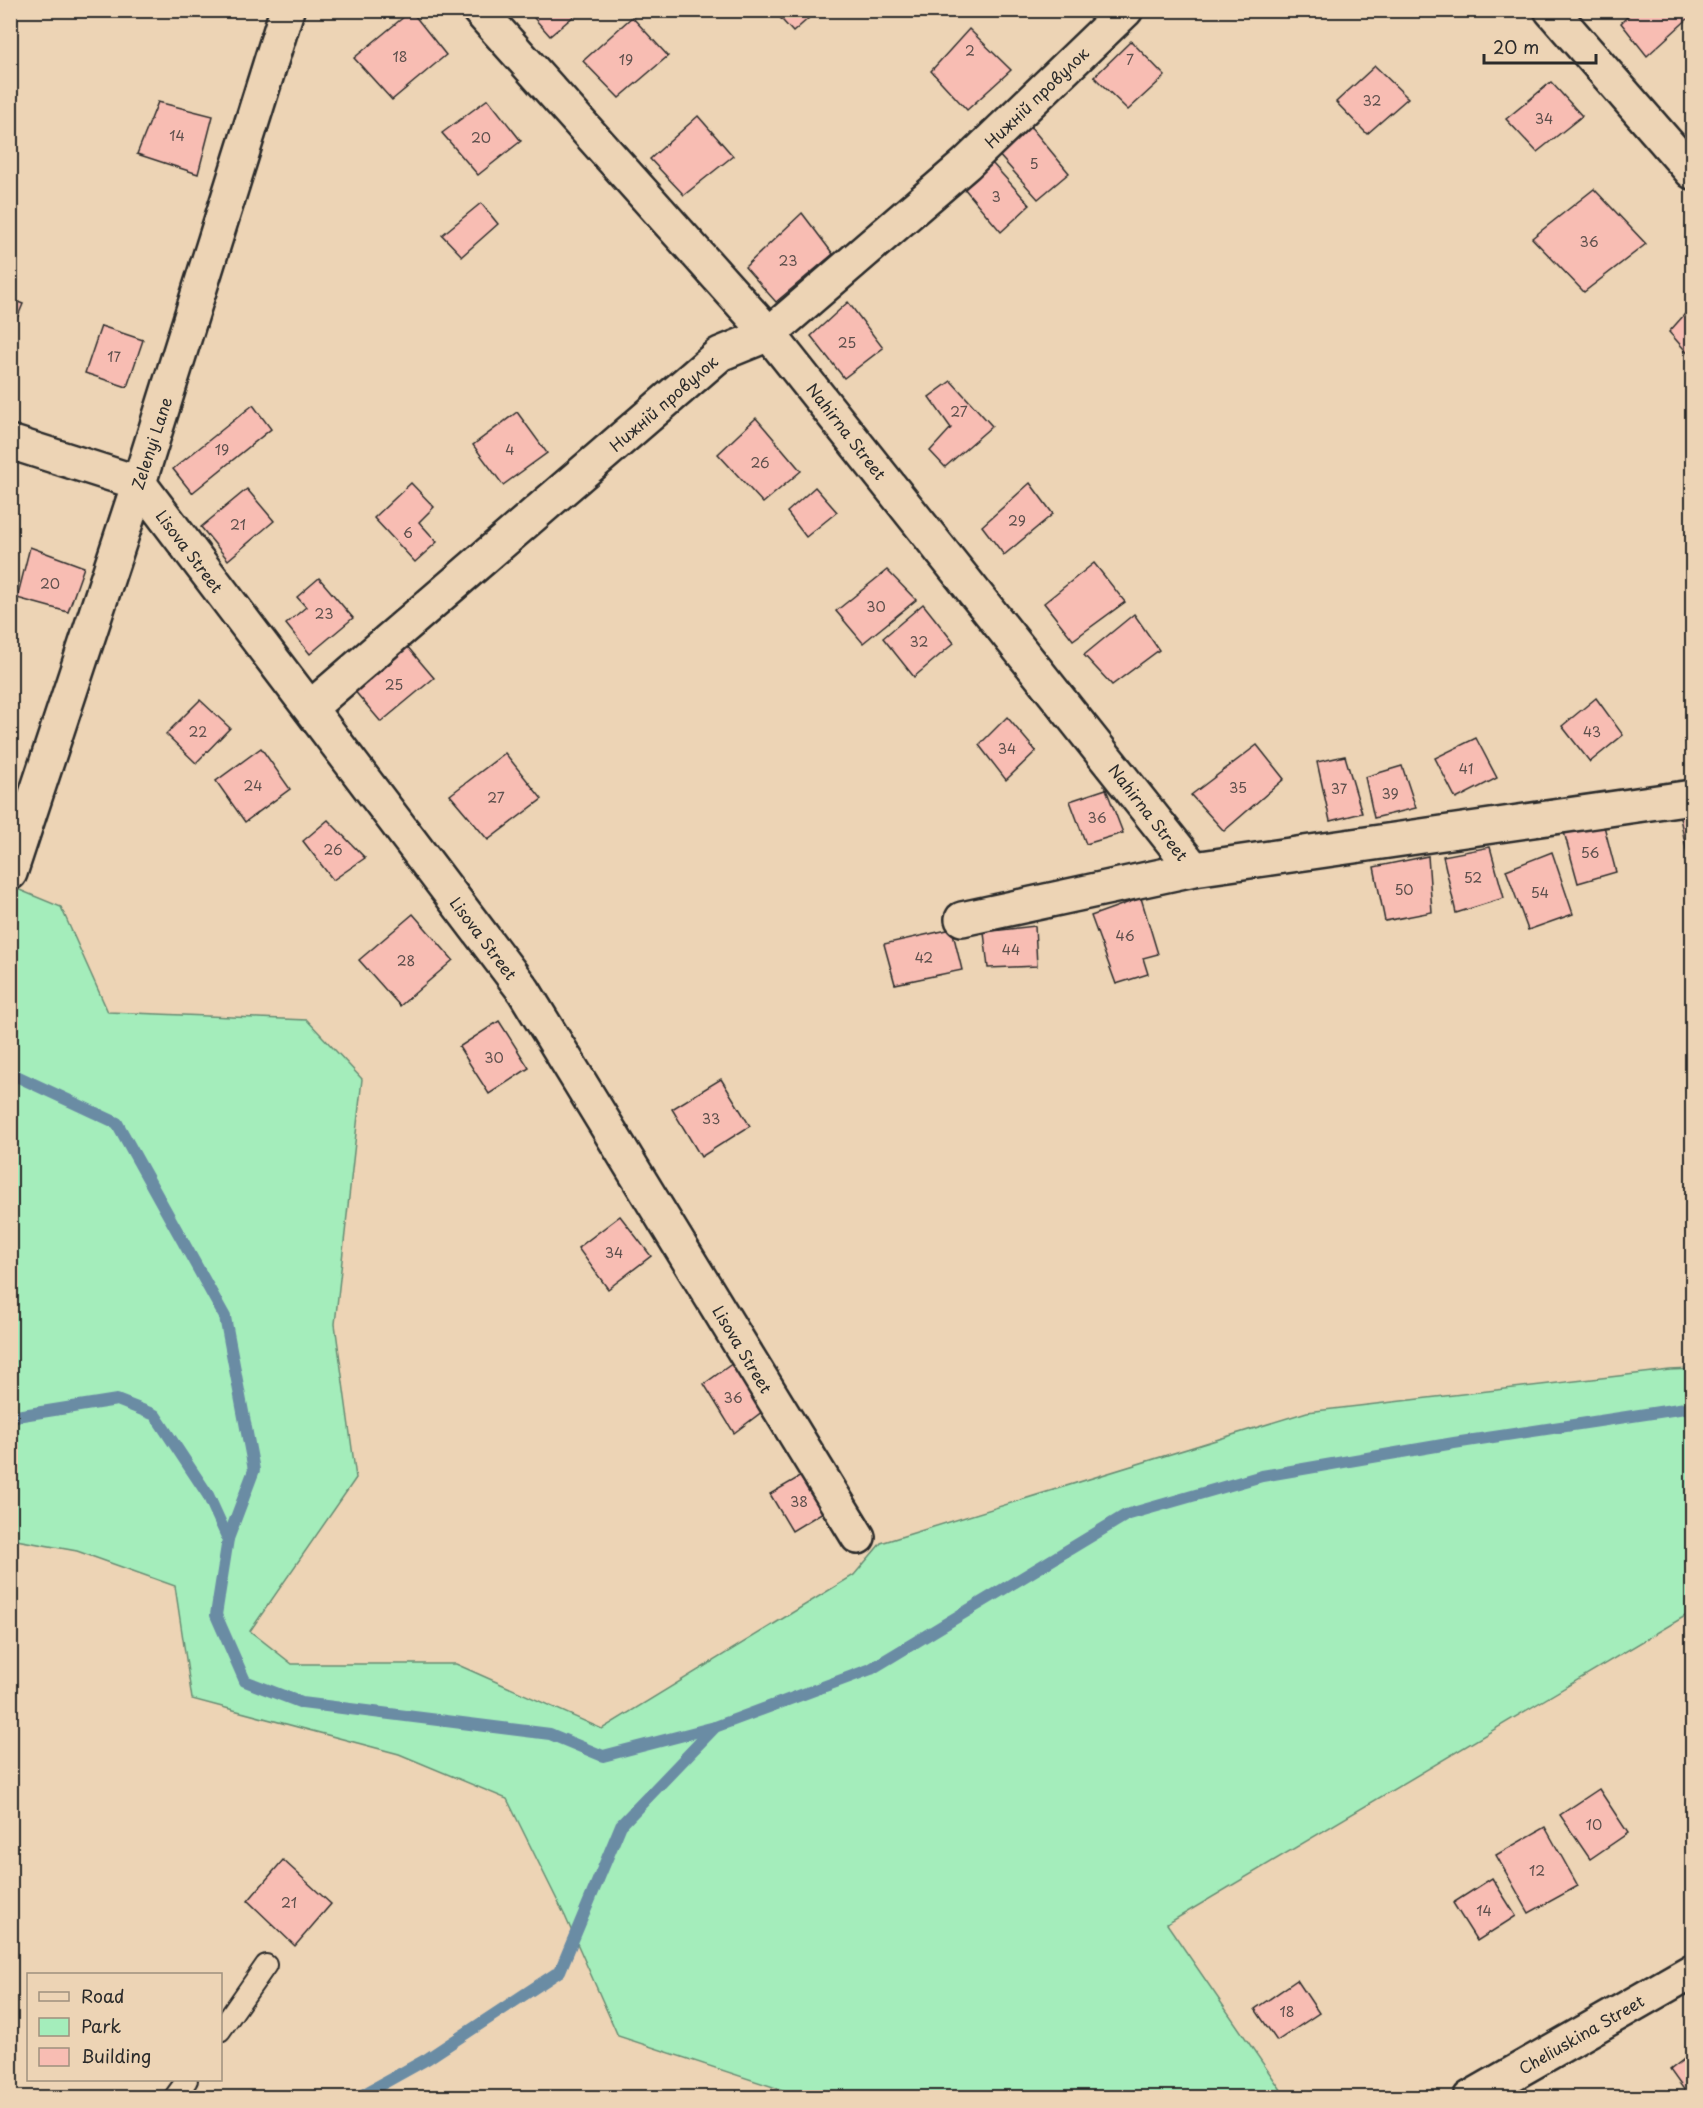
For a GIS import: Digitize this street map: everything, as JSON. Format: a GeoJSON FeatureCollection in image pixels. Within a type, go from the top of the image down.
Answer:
{"type":"FeatureCollection","features":[{"type":"Feature","properties":{"kind":"street","name":"Zelenyi Lane"},"geometry":{"type":"LineString","coordinates":[[10,873],[139,483],[287,10]]}},
{"type":"Feature","properties":{"kind":"street","name":"Nahirna Street"},"geometry":{"type":"LineString","coordinates":[[479,10],[769,334],[1194,869]]}},
{"type":"Feature","properties":{"kind":"street","name":"Нижній провулок"},"geometry":{"type":"LineString","coordinates":[[310,708],[720,354],[769,334],[966,164],[1126,10]]}},
{"type":"Feature","properties":{"kind":"street"},"geometry":{"type":"LineString","coordinates":[[1551,10],[1692,172]]}},
{"type":"Feature","properties":{"kind":"street"},"geometry":{"type":"LineString","coordinates":[[10,442],[139,483]]}},
{"type":"Feature","properties":{"kind":"street","name":"Lisova Street"},"geometry":{"type":"LineString","coordinates":[[139,483],[524,991],[858,1537]]}},
{"type":"Feature","properties":{"kind":"street","name":"Nahirna Street"},"geometry":{"type":"LineString","coordinates":[[962,919],[1194,869],[1692,796]]}},
{"type":"Feature","properties":{"kind":"street","name":"Cheliuskina Street"},"geometry":{"type":"LineString","coordinates":[[1470,2097],[1692,1971]]}},
{"type":"Feature","properties":{"kind":"lane"},"geometry":{"type":"LineString","coordinates":[[222,2028],[266,1965]]}},
{"type":"Feature","properties":{"kind":"lane"},"geometry":{"type":"LineString","coordinates":[[174,2097],[186,2081]]}},
{"type":"Feature","properties":{"kind":"green space"},"geometry":{"type":"Polygon","coordinates":[[[10,886],[61,907],[108,1012],[307,1020],[362,1079],[335,1324],[356,1478],[250,1631],[292,1664],[456,1664],[602,1729],[854,1575],[881,1543],[1307,1412],[1692,1369],[1692,1612],[1167,1924],[1286,2097],[804,2097],[618,2036],[565,1916],[507,1799],[399,1754],[192,1699],[175,1586],[77,1551],[11,1539],[10,886]]]}},
{"type":"Feature","properties":{"kind":"building"},"geometry":{"type":"Polygon","coordinates":[[[527,10],[581,10],[550,36],[527,10]]]}},
{"type":"Feature","properties":{"kind":"building"},"geometry":{"type":"Polygon","coordinates":[[[773,10],[818,10],[793,32],[773,10]]]}},
{"type":"Feature","properties":{"kind":"building"},"geometry":{"type":"Polygon","coordinates":[[[1634,10],[1692,10],[1692,15],[1647,56],[1621,23],[1634,10]]]}},
{"type":"Feature","properties":{"kind":"building"},"geometry":{"type":"Polygon","coordinates":[[[411,11],[446,55],[392,100],[354,58],[411,11]]]}},
{"type":"Feature","properties":{"kind":"building"},"geometry":{"type":"Polygon","coordinates":[[[632,17],[668,56],[619,98],[583,61],[632,17]]]}},
{"type":"Feature","properties":{"kind":"building"},"geometry":{"type":"Polygon","coordinates":[[[969,29],[1011,70],[967,110],[931,71],[969,29]]]}},
{"type":"Feature","properties":{"kind":"building"},"geometry":{"type":"Polygon","coordinates":[[[1131,41],[1165,76],[1128,110],[1094,77],[1131,41]]]}},
{"type":"Feature","properties":{"kind":"building"},"geometry":{"type":"Polygon","coordinates":[[[1375,66],[1408,98],[1367,134],[1336,102],[1375,66]]]}},
{"type":"Feature","properties":{"kind":"building"},"geometry":{"type":"Polygon","coordinates":[[[1551,82],[1582,116],[1537,152],[1506,119],[1551,82]]]}},
{"type":"Feature","properties":{"kind":"building"},"geometry":{"type":"Polygon","coordinates":[[[488,99],[521,141],[478,175],[442,133],[488,99]]]}},
{"type":"Feature","properties":{"kind":"building"},"geometry":{"type":"Polygon","coordinates":[[[158,102],[213,116],[198,174],[137,154],[158,102]]]}},
{"type":"Feature","properties":{"kind":"building"},"geometry":{"type":"Polygon","coordinates":[[[698,116],[733,156],[684,195],[650,159],[698,116]]]}},
{"type":"Feature","properties":{"kind":"building"},"geometry":{"type":"Polygon","coordinates":[[[1030,126],[1069,173],[1038,199],[998,154],[1030,126]]]}},
{"type":"Feature","properties":{"kind":"building"},"geometry":{"type":"Polygon","coordinates":[[[992,163],[1030,205],[1001,232],[964,188],[992,163]]]}},
{"type":"Feature","properties":{"kind":"building"},"geometry":{"type":"Polygon","coordinates":[[[1594,189],[1646,244],[1584,292],[1532,238],[1594,189]]]}},
{"type":"Feature","properties":{"kind":"building"},"geometry":{"type":"Polygon","coordinates":[[[481,203],[498,224],[462,256],[442,235],[481,203]]]}},
{"type":"Feature","properties":{"kind":"building"},"geometry":{"type":"Polygon","coordinates":[[[802,213],[833,254],[776,302],[745,267],[802,213]]]}},
{"type":"Feature","properties":{"kind":"building"},"geometry":{"type":"Polygon","coordinates":[[[10,299],[23,304],[10,335],[10,299]]]}},
{"type":"Feature","properties":{"kind":"building"},"geometry":{"type":"Polygon","coordinates":[[[848,302],[883,348],[844,378],[811,336],[848,302]]]}},
{"type":"Feature","properties":{"kind":"building"},"geometry":{"type":"Polygon","coordinates":[[[1692,306],[1692,358],[1669,332],[1692,306]]]}},
{"type":"Feature","properties":{"kind":"building"},"geometry":{"type":"Polygon","coordinates":[[[101,326],[143,340],[127,387],[85,373],[101,326]]]}},
{"type":"Feature","properties":{"kind":"building"},"geometry":{"type":"Polygon","coordinates":[[[951,381],[992,426],[945,467],[930,451],[951,428],[929,397],[951,381]]]}},
{"type":"Feature","properties":{"kind":"building"},"geometry":{"type":"Polygon","coordinates":[[[253,405],[271,429],[192,493],[173,469],[253,405]]]}},
{"type":"Feature","properties":{"kind":"building"},"geometry":{"type":"Polygon","coordinates":[[[517,412],[547,453],[503,485],[473,445],[517,412]]]}},
{"type":"Feature","properties":{"kind":"building"},"geometry":{"type":"Polygon","coordinates":[[[756,418],[801,471],[763,503],[718,454],[756,418]]]}},
{"type":"Feature","properties":{"kind":"building"},"geometry":{"type":"Polygon","coordinates":[[[411,483],[434,507],[419,522],[437,542],[415,562],[374,518],[411,483]]]}},
{"type":"Feature","properties":{"kind":"building"},"geometry":{"type":"Polygon","coordinates":[[[1030,483],[1053,514],[1004,555],[982,526],[1030,483]]]}},
{"type":"Feature","properties":{"kind":"building"},"geometry":{"type":"Polygon","coordinates":[[[815,487],[837,512],[806,537],[787,512],[815,487]]]}},
{"type":"Feature","properties":{"kind":"building"},"geometry":{"type":"Polygon","coordinates":[[[247,489],[274,521],[228,560],[201,527],[247,489]]]}},
{"type":"Feature","properties":{"kind":"building"},"geometry":{"type":"Polygon","coordinates":[[[30,547],[84,567],[68,612],[17,598],[30,547]]]}},
{"type":"Feature","properties":{"kind":"building"},"geometry":{"type":"Polygon","coordinates":[[[1094,563],[1125,602],[1073,640],[1044,603],[1094,563]]]}},
{"type":"Feature","properties":{"kind":"building"},"geometry":{"type":"Polygon","coordinates":[[[887,570],[916,600],[863,643],[836,611],[887,570]]]}},
{"type":"Feature","properties":{"kind":"building"},"geometry":{"type":"Polygon","coordinates":[[[319,578],[353,618],[310,654],[286,624],[306,607],[297,597],[319,578]]]}},
{"type":"Feature","properties":{"kind":"building"},"geometry":{"type":"Polygon","coordinates":[[[923,604],[954,643],[914,677],[883,638],[923,604]]]}},
{"type":"Feature","properties":{"kind":"building"},"geometry":{"type":"Polygon","coordinates":[[[1134,614],[1159,650],[1112,685],[1084,655],[1134,614]]]}},
{"type":"Feature","properties":{"kind":"building"},"geometry":{"type":"Polygon","coordinates":[[[406,645],[434,678],[381,722],[353,689],[406,645]]]}},
{"type":"Feature","properties":{"kind":"building"},"geometry":{"type":"Polygon","coordinates":[[[1596,698],[1623,735],[1590,762],[1562,726],[1596,698]]]}},
{"type":"Feature","properties":{"kind":"building"},"geometry":{"type":"Polygon","coordinates":[[[200,700],[230,728],[196,763],[166,734],[200,700]]]}},
{"type":"Feature","properties":{"kind":"building"},"geometry":{"type":"Polygon","coordinates":[[[1007,717],[1036,751],[1006,780],[979,745],[1007,717]]]}},
{"type":"Feature","properties":{"kind":"building"},"geometry":{"type":"Polygon","coordinates":[[[1476,738],[1497,778],[1456,799],[1435,758],[1476,738]]]}},
{"type":"Feature","properties":{"kind":"building"},"geometry":{"type":"Polygon","coordinates":[[[10,745],[17,746],[10,778],[10,745]]]}},
{"type":"Feature","properties":{"kind":"building"},"geometry":{"type":"Polygon","coordinates":[[[1257,745],[1284,779],[1224,831],[1191,795],[1257,745]]]}},
{"type":"Feature","properties":{"kind":"building"},"geometry":{"type":"Polygon","coordinates":[[[261,748],[290,789],[245,822],[216,781],[261,748]]]}},
{"type":"Feature","properties":{"kind":"building"},"geometry":{"type":"Polygon","coordinates":[[[505,753],[542,799],[488,840],[450,795],[505,753]]]}},
{"type":"Feature","properties":{"kind":"building"},"geometry":{"type":"Polygon","coordinates":[[[1345,756],[1362,813],[1330,821],[1317,762],[1345,756]]]}},
{"type":"Feature","properties":{"kind":"building"},"geometry":{"type":"Polygon","coordinates":[[[1402,766],[1416,808],[1374,818],[1365,777],[1402,766]]]}},
{"type":"Feature","properties":{"kind":"building"},"geometry":{"type":"Polygon","coordinates":[[[1106,789],[1123,833],[1086,844],[1070,801],[1106,789]]]}},
{"type":"Feature","properties":{"kind":"building"},"geometry":{"type":"Polygon","coordinates":[[[1692,805],[1692,863],[1689,864],[1678,807],[1692,805]]]}},
{"type":"Feature","properties":{"kind":"building"},"geometry":{"type":"Polygon","coordinates":[[[328,820],[365,858],[333,880],[303,841],[328,820]]]}},
{"type":"Feature","properties":{"kind":"building"},"geometry":{"type":"Polygon","coordinates":[[[1603,822],[1616,872],[1578,883],[1564,832],[1603,822]]]}},
{"type":"Feature","properties":{"kind":"building"},"geometry":{"type":"Polygon","coordinates":[[[1490,847],[1504,898],[1456,913],[1443,856],[1490,847]]]}},
{"type":"Feature","properties":{"kind":"building"},"geometry":{"type":"Polygon","coordinates":[[[1552,852],[1573,914],[1528,930],[1506,870],[1552,852]]]}},
{"type":"Feature","properties":{"kind":"building"},"geometry":{"type":"Polygon","coordinates":[[[1428,856],[1432,912],[1385,921],[1374,867],[1428,856]]]}},
{"type":"Feature","properties":{"kind":"building"},"geometry":{"type":"Polygon","coordinates":[[[1141,898],[1158,954],[1143,958],[1148,974],[1116,984],[1091,916],[1141,898]]]}},
{"type":"Feature","properties":{"kind":"building"},"geometry":{"type":"Polygon","coordinates":[[[413,914],[453,960],[400,1006],[359,960],[413,914]]]}},
{"type":"Feature","properties":{"kind":"building"},"geometry":{"type":"Polygon","coordinates":[[[1035,926],[1037,966],[988,968],[984,932],[1035,926]]]}},
{"type":"Feature","properties":{"kind":"building"},"geometry":{"type":"Polygon","coordinates":[[[952,929],[962,970],[895,984],[884,944],[952,929]]]}},
{"type":"Feature","properties":{"kind":"building"},"geometry":{"type":"Polygon","coordinates":[[[499,1021],[529,1068],[489,1094],[459,1047],[499,1021]]]}},
{"type":"Feature","properties":{"kind":"building"},"geometry":{"type":"Polygon","coordinates":[[[721,1079],[750,1126],[701,1157],[672,1109],[721,1079]]]}},
{"type":"Feature","properties":{"kind":"building"},"geometry":{"type":"Polygon","coordinates":[[[620,1216],[651,1256],[608,1289],[578,1248],[620,1216]]]}},
{"type":"Feature","properties":{"kind":"building"},"geometry":{"type":"Polygon","coordinates":[[[733,1363],[763,1411],[734,1433],[704,1384],[733,1363]]]}},
{"type":"Feature","properties":{"kind":"building"},"geometry":{"type":"Polygon","coordinates":[[[808,1472],[828,1509],[792,1531],[770,1494],[808,1472]]]}},
{"type":"Feature","properties":{"kind":"building"},"geometry":{"type":"Polygon","coordinates":[[[1599,1789],[1628,1833],[1590,1859],[1560,1815],[1599,1789]]]}},
{"type":"Feature","properties":{"kind":"building"},"geometry":{"type":"Polygon","coordinates":[[[1545,1827],[1578,1886],[1529,1913],[1496,1855],[1545,1827]]]}},
{"type":"Feature","properties":{"kind":"building"},"geometry":{"type":"Polygon","coordinates":[[[283,1860],[331,1904],[295,1946],[248,1901],[283,1860]]]}},
{"type":"Feature","properties":{"kind":"building"},"geometry":{"type":"Polygon","coordinates":[[[1492,1878],[1516,1916],[1477,1941],[1453,1903],[1492,1878]]]}},
{"type":"Feature","properties":{"kind":"building"},"geometry":{"type":"Polygon","coordinates":[[[1297,1980],[1319,2013],[1277,2041],[1255,2009],[1297,1980]]]}},
{"type":"Feature","properties":{"kind":"building"},"geometry":{"type":"Polygon","coordinates":[[[1692,2053],[1692,2098],[1690,2098],[1670,2070],[1692,2053]]]}},
{"type":"Feature","properties":{"kind":"waterway"},"geometry":{"type":"LineString","coordinates":[[10,1073],[117,1123],[225,1317],[254,1470],[228,1539],[216,1615],[245,1681],[302,1703],[550,1734],[603,1756],[715,1727]]}},
{"type":"Feature","properties":{"kind":"waterway"},"geometry":{"type":"LineString","coordinates":[[10,1417],[117,1400],[155,1415],[208,1495],[228,1539]]}},
{"type":"Feature","properties":{"kind":"waterway"},"geometry":{"type":"LineString","coordinates":[[357,2098],[427,2059],[560,1971],[621,1825],[715,1727],[871,1669],[1126,1515],[1262,1476],[1454,1443],[1692,1407]]}}]}
